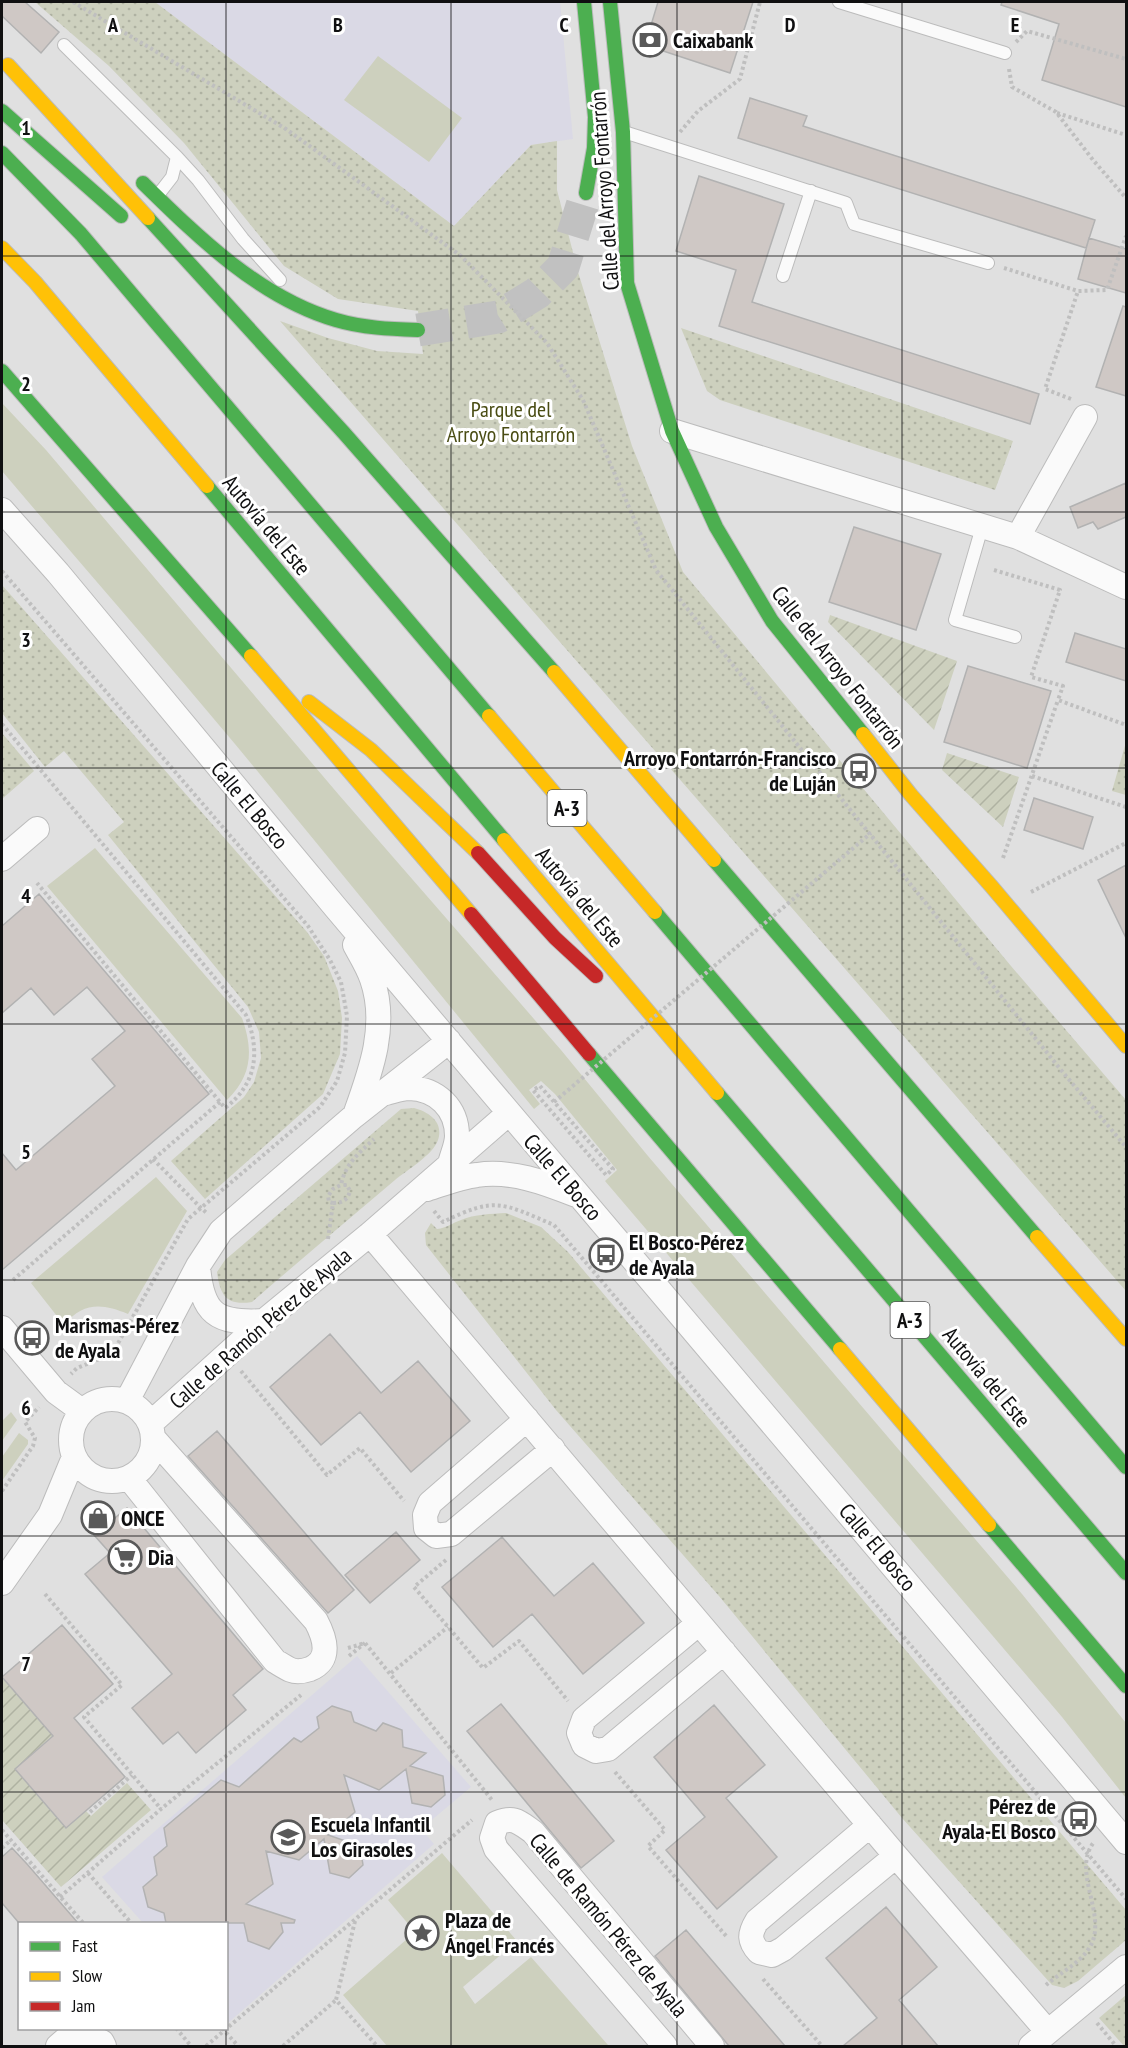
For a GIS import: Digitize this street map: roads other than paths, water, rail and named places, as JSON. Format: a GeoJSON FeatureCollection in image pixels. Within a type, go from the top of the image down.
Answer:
{"type":"FeatureCollection","features":[{"type":"Feature","properties":{"kind":"main road"},"geometry":{"type":"LineString","coordinates":[[584,2],[595,132],[586,193]]}},
{"type":"Feature","properties":{"kind":"main road","name":"Calle del Arroyo Fontarrón"},"geometry":{"type":"LineString","coordinates":[[610,2],[623,132],[627,283],[672,431],[716,527],[772,621],[911,795],[993,887],[1126,1046]]}},
{"type":"Feature","properties":{"kind":"main road"},"geometry":{"type":"LineString","coordinates":[[4,63],[75,118]]}},
{"type":"Feature","properties":{"kind":"main road"},"geometry":{"type":"LineString","coordinates":[[4,63],[251,329],[454,558],[1126,1339]]}},
{"type":"Feature","properties":{"kind":"main road"},"geometry":{"type":"LineString","coordinates":[[2,111],[129,223]]}},
{"type":"Feature","properties":{"kind":"main road","name":"Autovía del Este"},"geometry":{"type":"LineString","coordinates":[[2,153],[81,234],[1126,1467]]}},
{"type":"Feature","properties":{"kind":"main road"},"geometry":{"type":"LineString","coordinates":[[132,172],[217,252],[274,292],[324,316],[371,328],[418,330]]}},
{"type":"Feature","properties":{"kind":"main road"},"geometry":{"type":"LineString","coordinates":[[153,244],[160,250],[193,266]]}},
{"type":"Feature","properties":{"kind":"main road","name":"Autovía del Este"},"geometry":{"type":"LineString","coordinates":[[2,248],[35,282],[694,1066],[1126,1573]]}},
{"type":"Feature","properties":{"kind":"main road"},"geometry":{"type":"LineString","coordinates":[[2,371],[255,660],[1126,1686]]}},
{"type":"Feature","properties":{"kind":"main road"},"geometry":{"type":"LineString","coordinates":[[255,660],[371,750],[483,857],[555,938],[694,1066]]}},
{"type":"Feature","properties":{"kind":"street"},"geometry":{"type":"LineString","coordinates":[[1017,537],[1085,417]]}},
{"type":"Feature","properties":{"kind":"street"},"geometry":{"type":"LineString","coordinates":[[672,431],[1017,537],[1126,587]]}},
{"type":"Feature","properties":{"kind":"street","name":"Calle El Bosco"},"geometry":{"type":"LineString","coordinates":[[2,510],[58,573],[336,908],[1126,1842]]}},
{"type":"Feature","properties":{"kind":"street"},"geometry":{"type":"LineString","coordinates":[[2,859],[37,829]]}},
{"type":"Feature","properties":{"kind":"street","name":"Calle de Ramón Pérez de Ayala"},"geometry":{"type":"LineString","coordinates":[[336,908],[372,978],[378,1007],[375,1058],[354,1116]]}},
{"type":"Feature","properties":{"kind":"street"},"geometry":{"type":"LineString","coordinates":[[384,1093],[449,1041]]}},
{"type":"Feature","properties":{"kind":"street","name":"Calle de Ramón Pérez de Ayala"},"geometry":{"type":"LineString","coordinates":[[127,1401],[198,1266],[221,1231],[354,1116],[384,1093],[407,1088],[429,1091],[442,1100],[450,1109],[455,1122],[457,1139],[450,1164]]}},
{"type":"Feature","properties":{"kind":"street","name":"Calle de Ramón Pérez de Ayala"},"geometry":{"type":"LineString","coordinates":[[152,1431],[264,1321],[370,1234],[424,1197],[450,1164],[509,1113]]}},
{"type":"Feature","properties":{"kind":"street"},"geometry":{"type":"LineString","coordinates":[[424,1197],[475,1175],[496,1173],[545,1182],[581,1197]]}},
{"type":"Feature","properties":{"kind":"street","name":"Calle de Ramón Pérez de Ayala"},"geometry":{"type":"LineString","coordinates":[[370,1234],[896,1856],[1040,2039],[1126,1966]]}},
{"type":"Feature","properties":{"kind":"street"},"geometry":{"type":"LineString","coordinates":[[198,1266],[200,1288],[206,1303],[216,1314],[239,1323],[264,1321]]}},
{"type":"Feature","properties":{"kind":"street"},"geometry":{"type":"LineString","coordinates":[[2,1328],[56,1392],[82,1411]]}},
{"type":"Feature","properties":{"kind":"street"},"geometry":{"type":"LineString","coordinates":[[129,1479],[275,1661],[293,1671],[307,1670],[335,1656],[316,1621],[152,1431],[141,1410],[127,1401],[111,1399],[95,1402],[82,1411],[73,1425],[70,1441],[74,1457],[84,1471],[97,1479],[113,1482],[129,1479],[143,1469],[152,1455],[152,1431]]}},
{"type":"Feature","properties":{"kind":"street"},"geometry":{"type":"LineString","coordinates":[[527,1419],[430,1503],[425,1515],[431,1532],[451,1534],[553,1449]]}},
{"type":"Feature","properties":{"kind":"street"},"geometry":{"type":"LineString","coordinates":[[2,1583],[50,1515],[74,1457]]}},
{"type":"Feature","properties":{"kind":"street"},"geometry":{"type":"LineString","coordinates":[[50,1515],[97,1479]]}},
{"type":"Feature","properties":{"kind":"street"},"geometry":{"type":"LineString","coordinates":[[699,1623],[584,1719],[579,1733],[584,1745],[596,1751],[608,1749],[724,1652]]}},
{"type":"Feature","properties":{"kind":"street","name":"Calle de Ramón Pérez de Ayala"},"geometry":{"type":"LineString","coordinates":[[665,2046],[496,1849],[492,1838],[497,1823],[507,1819],[519,1821],[532,1832],[712,2046]]}},
{"type":"Feature","properties":{"kind":"street"},"geometry":{"type":"LineString","coordinates":[[870,1825],[757,1921],[750,1931],[751,1943],[759,1952],[772,1955],[783,1949],[896,1856]]}},
{"type":"Feature","properties":{"kind":"street"},"geometry":{"type":"LineString","coordinates":[[58,2046],[65,2040],[87,2035],[102,2042],[104,2046]]}},
{"type":"Feature","properties":{"kind":"lane"},"geometry":{"type":"LineString","coordinates":[[839,2],[1005,53]]}},
{"type":"Feature","properties":{"kind":"lane"},"geometry":{"type":"LineString","coordinates":[[64,45],[177,157],[280,281],[324,316]]}},
{"type":"Feature","properties":{"kind":"lane"},"geometry":{"type":"LineString","coordinates":[[623,132],[846,203],[854,224],[988,263]]}},
{"type":"Feature","properties":{"kind":"lane"},"geometry":{"type":"LineString","coordinates":[[156,196],[172,177],[177,157]]}},
{"type":"Feature","properties":{"kind":"lane"},"geometry":{"type":"LineString","coordinates":[[783,276],[811,191]]}},
{"type":"Feature","properties":{"kind":"lane"},"geometry":{"type":"LineString","coordinates":[[982,527],[955,620],[1015,638]]}},
{"type":"Feature","properties":{"kind":"tunnel"},"geometry":{"type":"LineString","coordinates":[[418,330],[498,317],[537,293],[563,267],[586,193]]}},
{"type":"Feature","properties":{"kind":"place","name":"Caixabank"},"geometry":{"type":"Point","coordinates":[650,40]}},
{"type":"Feature","properties":{"kind":"place","name":"Arroyo Fontarrón-Francisco de Luján"},"geometry":{"type":"Point","coordinates":[859,771]}},
{"type":"Feature","properties":{"kind":"place","name":"El Bosco-Pérez de Ayala"},"geometry":{"type":"Point","coordinates":[606,1255]}},
{"type":"Feature","properties":{"kind":"place","name":"Marismas-Pérez de Ayala"},"geometry":{"type":"Point","coordinates":[32,1338]}},
{"type":"Feature","properties":{"kind":"place","name":"ONCE"},"geometry":{"type":"Point","coordinates":[98,1518]}},
{"type":"Feature","properties":{"kind":"place","name":"Dia"},"geometry":{"type":"Point","coordinates":[125,1557]}},
{"type":"Feature","properties":{"kind":"place","name":"Pérez de Ayala-El Bosco"},"geometry":{"type":"Point","coordinates":[1079,1819]}},
{"type":"Feature","properties":{"kind":"place","name":"Escuela Infantil Los Girasoles"},"geometry":{"type":"Point","coordinates":[288,1837]}},
{"type":"Feature","properties":{"kind":"place","name":"Plaza de Ángel Francés"},"geometry":{"type":"Point","coordinates":[422,1933]}},
{"type":"Feature","properties":{"kind":"park label","name":"Parque del Arroyo Fontarrón"},"geometry":{"type":"Point","coordinates":[511,422]}}]}
